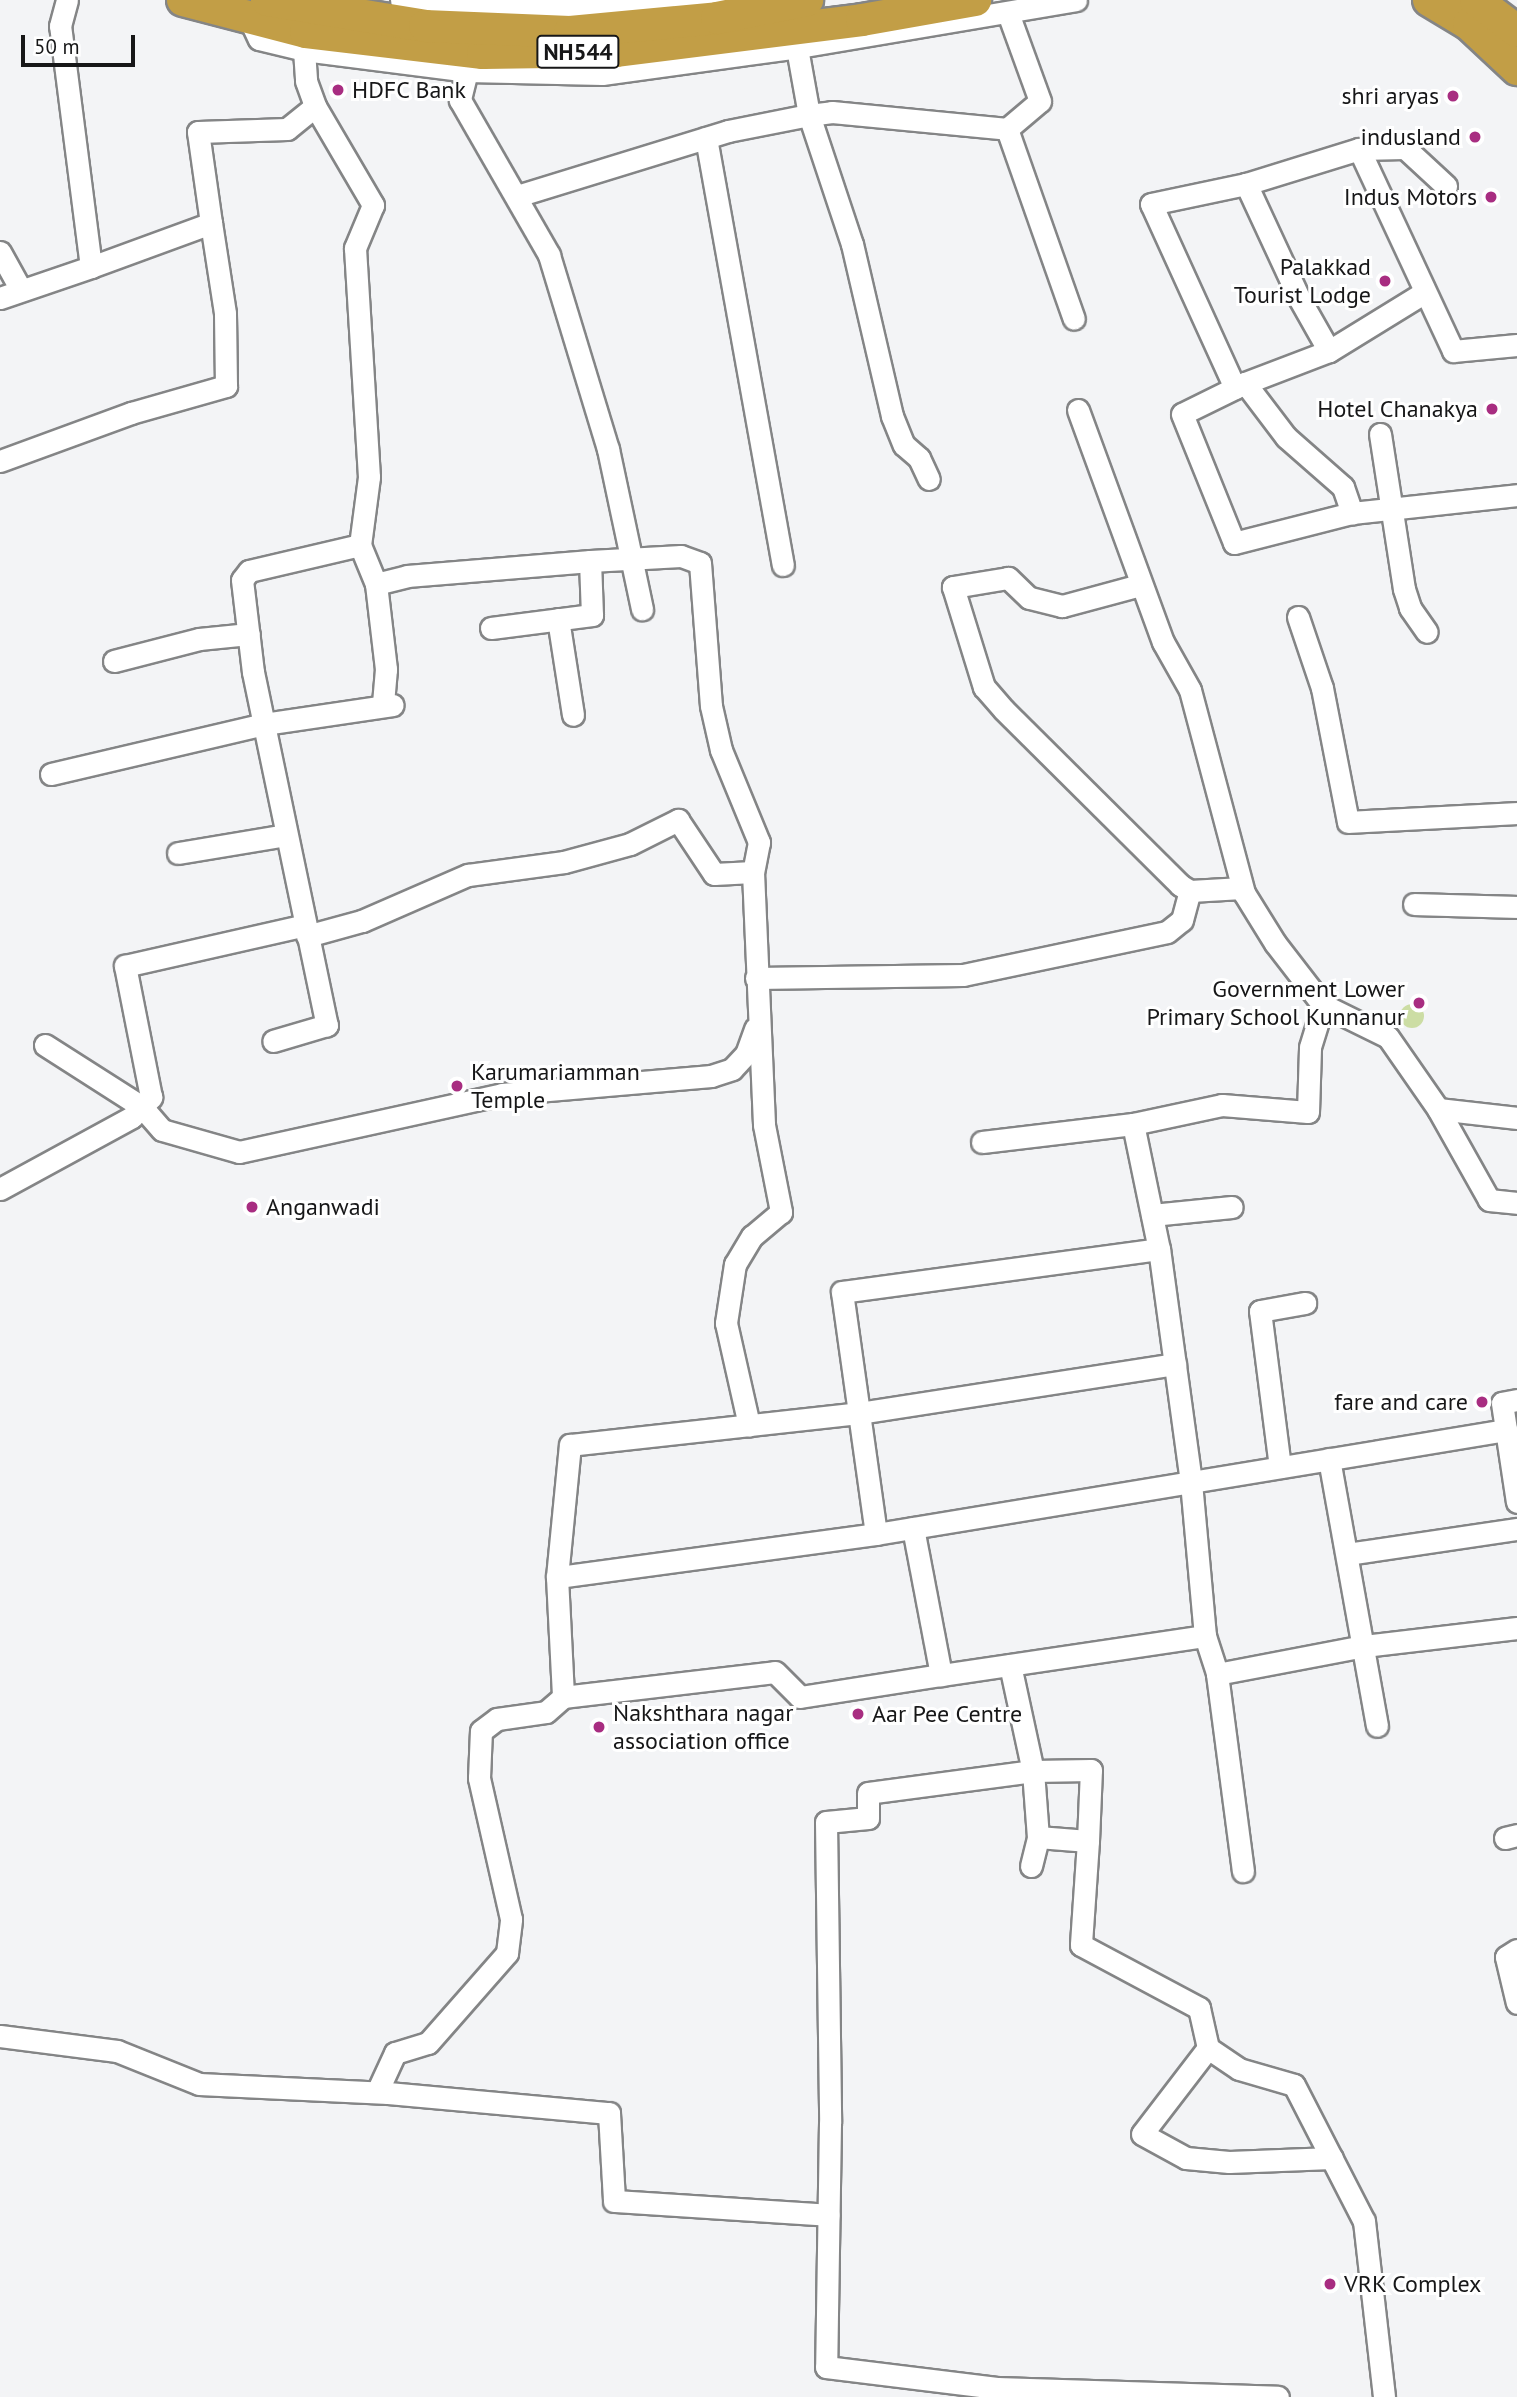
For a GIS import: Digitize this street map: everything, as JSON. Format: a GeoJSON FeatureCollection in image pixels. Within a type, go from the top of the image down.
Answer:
{"type":"FeatureCollection","features":[{"type":"Feature","properties":{"kind":"highway","name":"NH544"},"geometry":{"type":"LineString","coordinates":[[183,0],[258,9],[404,12],[583,31],[717,18],[807,0]]}},
{"type":"Feature","properties":{"kind":"highway","name":"NH544"},"geometry":{"type":"LineString","coordinates":[[258,9],[306,32],[483,53],[617,51],[862,20],[975,0]]}},
{"type":"Feature","properties":{"kind":"highway"},"geometry":{"type":"LineString","coordinates":[[1429,0],[1472,12],[1517,31]]}},
{"type":"Feature","properties":{"kind":"highway"},"geometry":{"type":"LineString","coordinates":[[1472,12],[1517,69]]}},
{"type":"Feature","properties":{"kind":"street"},"geometry":{"type":"LineString","coordinates":[[67,0],[60,26],[91,267]]}},
{"type":"Feature","properties":{"kind":"street"},"geometry":{"type":"LineString","coordinates":[[404,12],[448,2],[569,9],[716,0]]}},
{"type":"Feature","properties":{"kind":"street"},"geometry":{"type":"LineString","coordinates":[[258,9],[259,39],[304,50],[467,71],[602,74],[797,48],[1076,0]]}},
{"type":"Feature","properties":{"kind":"street"},"geometry":{"type":"LineString","coordinates":[[1472,12],[1517,86]]}},
{"type":"Feature","properties":{"kind":"street"},"geometry":{"type":"LineString","coordinates":[[517,196],[706,138],[809,115],[832,112],[1007,129],[1040,101],[1008,13]]}},
{"type":"Feature","properties":{"kind":"street"},"geometry":{"type":"LineString","coordinates":[[797,48],[809,115],[852,244],[892,416],[904,444],[919,458],[929,479]]}},
{"type":"Feature","properties":{"kind":"street"},"geometry":{"type":"LineString","coordinates":[[51,774],[264,724],[388,705],[376,584],[360,545],[369,477],[355,248],[373,205],[320,114],[306,81],[304,50]]}},
{"type":"Feature","properties":{"kind":"street"},"geometry":{"type":"LineString","coordinates":[[467,71],[460,100],[549,255],[608,449],[642,609]]}},
{"type":"Feature","properties":{"kind":"street"},"geometry":{"type":"LineString","coordinates":[[0,461],[131,413],[226,386],[225,313],[198,132],[287,129],[320,114]]}},
{"type":"Feature","properties":{"kind":"street"},"geometry":{"type":"LineString","coordinates":[[1007,129],[1074,319]]}},
{"type":"Feature","properties":{"kind":"street"},"geometry":{"type":"LineString","coordinates":[[706,138],[783,565]]}},
{"type":"Feature","properties":{"kind":"street"},"geometry":{"type":"LineString","coordinates":[[1352,513],[1343,487],[1286,437],[1240,385],[1151,204],[1246,184],[1359,149],[1405,148],[1446,186]]}},
{"type":"Feature","properties":{"kind":"street"},"geometry":{"type":"LineString","coordinates":[[1359,149],[1453,351],[1517,345]]}},
{"type":"Feature","properties":{"kind":"street"},"geometry":{"type":"LineString","coordinates":[[1246,184],[1298,299],[1329,351]]}},
{"type":"Feature","properties":{"kind":"street"},"geometry":{"type":"LineString","coordinates":[[0,298],[211,223]]}},
{"type":"Feature","properties":{"kind":"street"},"geometry":{"type":"LineString","coordinates":[[0,252],[21,290]]}},
{"type":"Feature","properties":{"kind":"street"},"geometry":{"type":"LineString","coordinates":[[1425,292],[1329,351],[1240,385],[1182,414],[1234,543],[1352,513],[1517,495]]}},
{"type":"Feature","properties":{"kind":"street"},"geometry":{"type":"LineString","coordinates":[[1078,410],[1140,584],[1163,642],[1189,690],[1242,888],[1275,943],[1323,1005],[1388,1037],[1438,1109],[1489,1200],[1517,1203]]}},
{"type":"Feature","properties":{"kind":"street"},"geometry":{"type":"LineString","coordinates":[[1380,434],[1404,589],[1410,608],[1427,632]]}},
{"type":"Feature","properties":{"kind":"street"},"geometry":{"type":"LineString","coordinates":[[273,1041],[327,1025],[285,835],[264,724],[242,580],[249,572],[360,545]]}},
{"type":"Feature","properties":{"kind":"street"},"geometry":{"type":"LineString","coordinates":[[376,584],[407,576],[681,556],[703,567],[711,706],[721,750],[759,842],[753,872],[757,1024],[764,1125],[781,1212],[752,1236],[735,1264],[726,1323],[749,1425]]}},
{"type":"Feature","properties":{"kind":"street"},"geometry":{"type":"LineString","coordinates":[[491,628],[592,615],[590,561]]}},
{"type":"Feature","properties":{"kind":"street"},"geometry":{"type":"LineString","coordinates":[[1140,584],[1062,606],[1029,598],[1008,578],[953,587],[984,687],[1108,817],[1190,891],[1242,888]]}},
{"type":"Feature","properties":{"kind":"street"},"geometry":{"type":"LineString","coordinates":[[1298,617],[1322,688],[1348,822],[1517,813]]}},
{"type":"Feature","properties":{"kind":"street"},"geometry":{"type":"LineString","coordinates":[[558,619],[573,715]]}},
{"type":"Feature","properties":{"kind":"street"},"geometry":{"type":"LineString","coordinates":[[114,661],[199,639],[249,634]]}},
{"type":"Feature","properties":{"kind":"street"},"geometry":{"type":"LineString","coordinates":[[0,1189],[70,1154],[142,1107],[151,1097],[125,966],[362,920],[468,875],[564,862],[630,844],[678,820],[714,874],[753,872]]}},
{"type":"Feature","properties":{"kind":"street"},"geometry":{"type":"LineString","coordinates":[[178,853],[285,835]]}},
{"type":"Feature","properties":{"kind":"street"},"geometry":{"type":"LineString","coordinates":[[756,978],[963,975],[1167,932],[1182,920],[1190,891]]}},
{"type":"Feature","properties":{"kind":"street"},"geometry":{"type":"LineString","coordinates":[[1414,904],[1517,907]]}},
{"type":"Feature","properties":{"kind":"street"},"geometry":{"type":"LineString","coordinates":[[982,1142],[1133,1124],[1222,1105],[1308,1112],[1310,1046],[1323,1005]]}},
{"type":"Feature","properties":{"kind":"street"},"geometry":{"type":"LineString","coordinates":[[45,1045],[142,1107],[162,1130],[239,1152],[502,1094],[711,1076],[732,1069],[746,1054],[757,1024]]}},
{"type":"Feature","properties":{"kind":"street"},"geometry":{"type":"LineString","coordinates":[[1438,1109],[1517,1118]]}},
{"type":"Feature","properties":{"kind":"street"},"geometry":{"type":"LineString","coordinates":[[1133,1124],[1159,1249],[1191,1482],[1205,1636],[1217,1674],[1243,1871]]}},
{"type":"Feature","properties":{"kind":"street"},"geometry":{"type":"LineString","coordinates":[[1152,1215],[1232,1207]]}},
{"type":"Feature","properties":{"kind":"street"},"geometry":{"type":"LineString","coordinates":[[876,1534],[842,1292],[1159,1249]]}},
{"type":"Feature","properties":{"kind":"street"},"geometry":{"type":"LineString","coordinates":[[1280,1467],[1261,1311],[1305,1303]]}},
{"type":"Feature","properties":{"kind":"street"},"geometry":{"type":"LineString","coordinates":[[563,1697],[557,1577],[570,1445],[859,1413],[1175,1364]]}},
{"type":"Feature","properties":{"kind":"street"},"geometry":{"type":"LineString","coordinates":[[1517,1400],[1502,1403],[1517,1502]]}},
{"type":"Feature","properties":{"kind":"street"},"geometry":{"type":"LineString","coordinates":[[557,1577],[876,1534],[1506,1430]]}},
{"type":"Feature","properties":{"kind":"street"},"geometry":{"type":"LineString","coordinates":[[1329,1459],[1377,1726]]}},
{"type":"Feature","properties":{"kind":"street"},"geometry":{"type":"LineString","coordinates":[[913,1528],[942,1675]]}},
{"type":"Feature","properties":{"kind":"street"},"geometry":{"type":"LineString","coordinates":[[1347,1554],[1517,1529]]}},
{"type":"Feature","properties":{"kind":"street"},"geometry":{"type":"LineString","coordinates":[[1217,1674],[1364,1647],[1517,1628]]}},
{"type":"Feature","properties":{"kind":"street"},"geometry":{"type":"LineString","coordinates":[[377,2092],[395,2053],[428,2043],[507,1953],[511,1919],[479,1778],[481,1731],[496,1719],[547,1712],[563,1697],[775,1672],[800,1697],[1205,1636]]}},
{"type":"Feature","properties":{"kind":"street"},"geometry":{"type":"LineString","coordinates":[[1010,1665],[1033,1771],[1038,1837],[1031,1866]]}},
{"type":"Feature","properties":{"kind":"street"},"geometry":{"type":"LineString","coordinates":[[1278,2397],[997,2388],[827,2367],[829,2215],[826,1822],[868,1818],[868,1793],[1033,1771],[1091,1770],[1081,1945],[1199,2008],[1208,2048],[1239,2069],[1294,2085],[1364,2221],[1384,2397]]}},
{"type":"Feature","properties":{"kind":"street"},"geometry":{"type":"LineString","coordinates":[[1038,1837],[1088,1840]]}},
{"type":"Feature","properties":{"kind":"street"},"geometry":{"type":"LineString","coordinates":[[1517,1950],[1506,1957],[1517,2003]]}},
{"type":"Feature","properties":{"kind":"street"},"geometry":{"type":"LineString","coordinates":[[0,2035],[117,2051],[199,2084],[377,2092],[609,2113],[614,2201],[829,2215]]}},
{"type":"Feature","properties":{"kind":"street"},"geometry":{"type":"LineString","coordinates":[[1208,2048],[1142,2134],[1186,2158],[1229,2162],[1332,2158]]}},
{"type":"Feature","properties":{"kind":"green space"},"geometry":{"type":"Polygon","coordinates":[[[1412,1004],[1420,1008],[1424,1016],[1420,1024],[1412,1028],[1404,1024],[1400,1016],[1404,1008],[1412,1004]]]}},
{"type":"Feature","properties":{"kind":"place","name":"HDFC Bank"},"geometry":{"type":"Point","coordinates":[338,90]}},
{"type":"Feature","properties":{"kind":"place","name":"shri aryas"},"geometry":{"type":"Point","coordinates":[1453,96]}},
{"type":"Feature","properties":{"kind":"place","name":"indusland"},"geometry":{"type":"Point","coordinates":[1475,137]}},
{"type":"Feature","properties":{"kind":"place","name":"Indus Motors"},"geometry":{"type":"Point","coordinates":[1491,197]}},
{"type":"Feature","properties":{"kind":"place","name":"Palakkad Tourist Lodge"},"geometry":{"type":"Point","coordinates":[1385,281]}},
{"type":"Feature","properties":{"kind":"place","name":"Hotel Chanakya"},"geometry":{"type":"Point","coordinates":[1492,409]}},
{"type":"Feature","properties":{"kind":"place","name":"Government Lower Primary School Kunnanur"},"geometry":{"type":"Point","coordinates":[1419,1003]}},
{"type":"Feature","properties":{"kind":"place","name":"Karumariamman Temple"},"geometry":{"type":"Point","coordinates":[457,1086]}},
{"type":"Feature","properties":{"kind":"place","name":"Anganwadi"},"geometry":{"type":"Point","coordinates":[252,1207]}},
{"type":"Feature","properties":{"kind":"place","name":"fare and care"},"geometry":{"type":"Point","coordinates":[1482,1402]}},
{"type":"Feature","properties":{"kind":"place","name":"Aar Pee Centre"},"geometry":{"type":"Point","coordinates":[858,1714]}},
{"type":"Feature","properties":{"kind":"place","name":"Nakshthara nagar association office"},"geometry":{"type":"Point","coordinates":[599,1727]}},
{"type":"Feature","properties":{"kind":"place","name":"VRK Complex"},"geometry":{"type":"Point","coordinates":[1330,2284]}}]}
